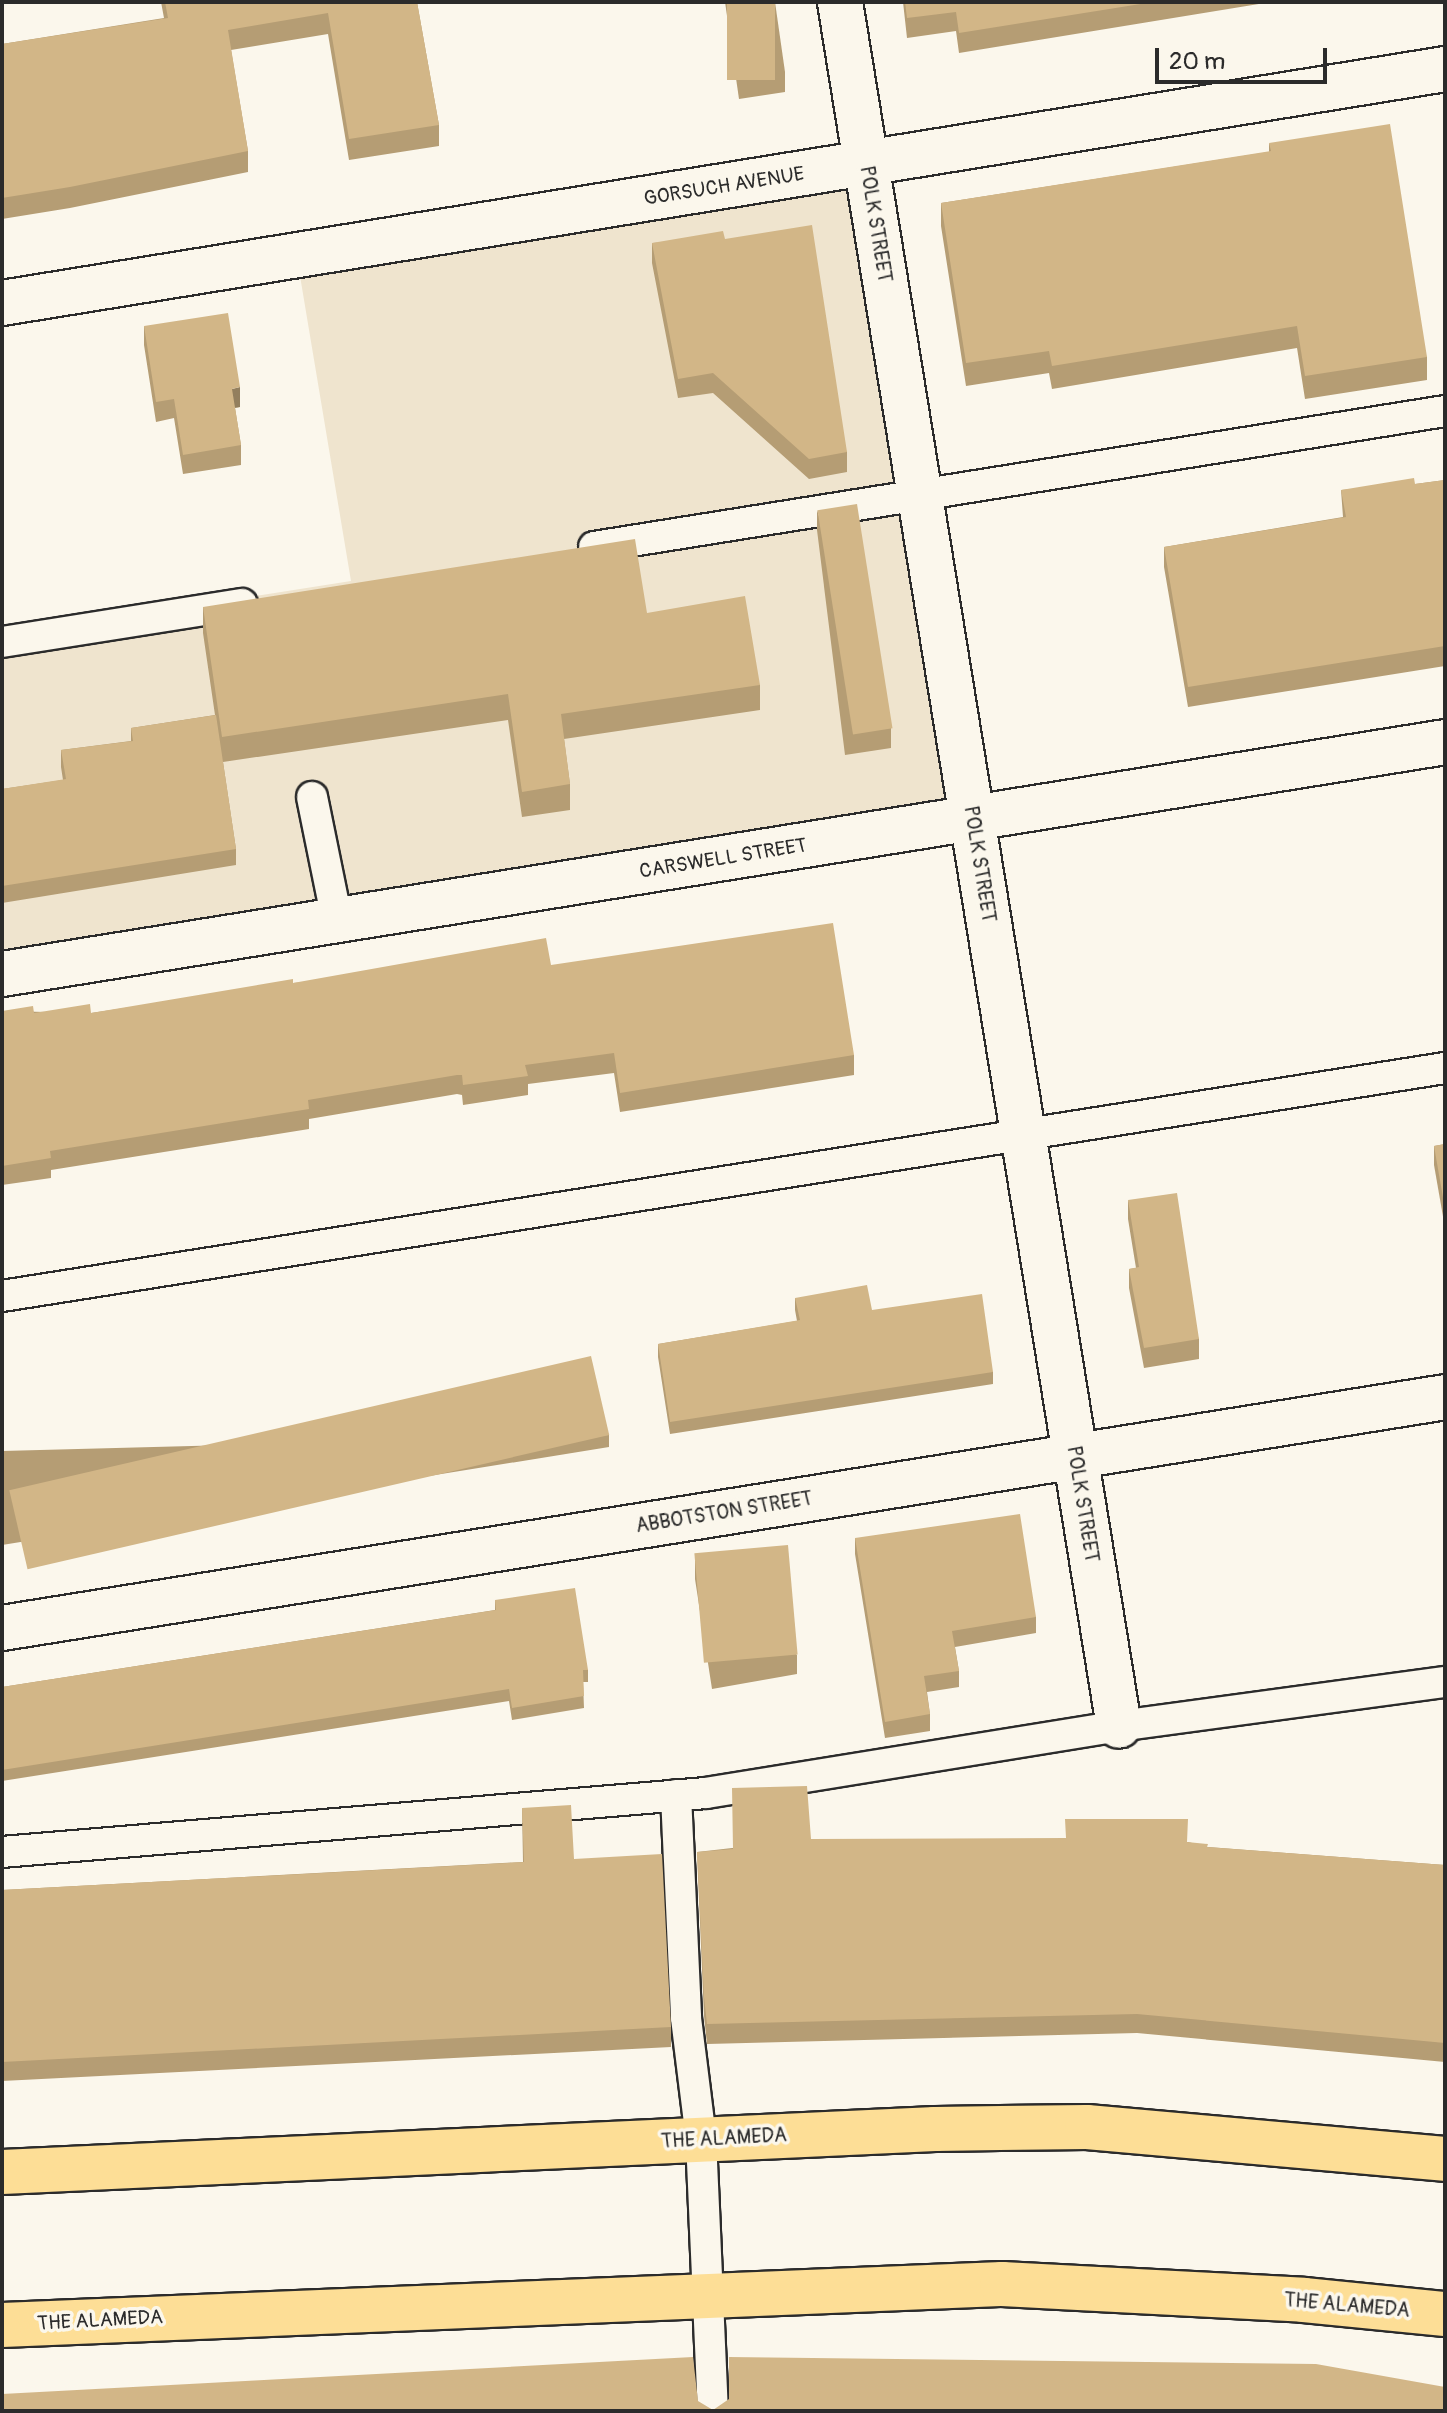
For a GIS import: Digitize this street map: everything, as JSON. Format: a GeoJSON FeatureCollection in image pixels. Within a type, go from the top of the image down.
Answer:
{"type":"FeatureCollection","features":[{"type":"Feature","properties":{"kind":"main road","name":"THE ALAMEDA"},"geometry":{"type":"LineString","coordinates":[[2,2172],[701,2139],[1087,2127],[1445,2159]]}},
{"type":"Feature","properties":{"kind":"main road","name":"THE ALAMEDA"},"geometry":{"type":"LineString","coordinates":[[2,2325],[1002,2284],[1304,2300],[1445,2314]]}},
{"type":"Feature","properties":{"kind":"street","name":"POLK STREET"},"geometry":{"type":"LineString","coordinates":[[840,2],[1119,1726]]}},
{"type":"Feature","properties":{"kind":"street","name":"GORSUCH AVENUE"},"geometry":{"type":"LineString","coordinates":[[2,303],[1445,69]]}},
{"type":"Feature","properties":{"kind":"street","name":"CARSWELL STREET"},"geometry":{"type":"LineString","coordinates":[[2,974],[1445,742]]}},
{"type":"Feature","properties":{"kind":"street","name":"ABBOTSTON STREET"},"geometry":{"type":"LineString","coordinates":[[2,1628],[1445,1397]]}},
{"type":"Feature","properties":{"kind":"lane"},"geometry":{"type":"LineString","coordinates":[[562,552],[1445,411]]}},
{"type":"Feature","properties":{"kind":"lane"},"geometry":{"type":"LineString","coordinates":[[2,642],[266,600]]}},
{"type":"Feature","properties":{"kind":"lane"},"geometry":{"type":"LineString","coordinates":[[312,797],[337,920]]}},
{"type":"Feature","properties":{"kind":"lane"},"geometry":{"type":"LineString","coordinates":[[2,1296],[1445,1068]]}},
{"type":"Feature","properties":{"kind":"lane"},"geometry":{"type":"LineString","coordinates":[[2,1852],[706,1793],[1119,1726],[1445,1682]]}},
{"type":"Feature","properties":{"kind":"lane"},"geometry":{"type":"LineString","coordinates":[[676,1795],[686,2018],[701,2139],[713,2411]]}},
{"type":"Feature","properties":{"kind":"shaded area"},"geometry":{"type":"Polygon","coordinates":[[[858,166],[964,820],[2,975],[2,636],[351,581],[297,258],[858,166]]]}},
{"type":"Feature","properties":{"kind":"building"},"geometry":{"type":"Polygon","coordinates":[[[165,2],[417,2],[439,125],[349,139],[328,13],[228,30],[248,151],[2,198],[2,44],[168,18],[165,2]]]}},
{"type":"Feature","properties":{"kind":"building"},"geometry":{"type":"Polygon","coordinates":[[[727,2],[775,2],[775,80],[727,80],[727,2]]]}},
{"type":"Feature","properties":{"kind":"building"},"geometry":{"type":"Polygon","coordinates":[[[905,2],[1153,2],[959,33],[956,12],[907,18],[905,2]]]}},
{"type":"Feature","properties":{"kind":"building"},"geometry":{"type":"Polygon","coordinates":[[[1390,124],[1427,357],[1305,376],[1297,326],[1052,366],[1049,351],[966,363],[941,203],[1271,151],[1269,143],[1390,124]]]}},
{"type":"Feature","properties":{"kind":"building"},"geometry":{"type":"Polygon","coordinates":[[[812,225],[847,452],[809,459],[713,373],[678,379],[652,243],[723,231],[725,239],[812,225]]]}},
{"type":"Feature","properties":{"kind":"building"},"geometry":{"type":"Polygon","coordinates":[[[228,313],[240,387],[232,389],[241,445],[183,455],[174,399],[156,402],[144,326],[228,313]]]}},
{"type":"Feature","properties":{"kind":"building"},"geometry":{"type":"Polygon","coordinates":[[[1414,478],[1415,484],[1445,480],[1445,646],[1188,687],[1164,547],[1346,517],[1341,490],[1414,478]]]}},
{"type":"Feature","properties":{"kind":"building"},"geometry":{"type":"Polygon","coordinates":[[[857,504],[893,728],[853,734],[817,510],[857,504]]]}},
{"type":"Feature","properties":{"kind":"building"},"geometry":{"type":"Polygon","coordinates":[[[635,539],[647,613],[745,596],[760,685],[561,714],[570,784],[522,792],[508,694],[222,737],[203,607],[635,539]]]}},
{"type":"Feature","properties":{"kind":"building"},"geometry":{"type":"Polygon","coordinates":[[[216,715],[236,849],[2,886],[2,789],[66,779],[61,750],[133,741],[131,728],[216,715]]]}},
{"type":"Feature","properties":{"kind":"building"},"geometry":{"type":"Polygon","coordinates":[[[833,923],[854,1055],[620,1093],[614,1053],[525,1065],[528,1076],[463,1085],[462,1075],[457,1075],[308,1100],[309,1109],[50,1151],[51,1158],[2,1166],[2,1011],[33,1006],[34,1013],[90,1004],[91,1013],[293,979],[293,983],[546,938],[551,965],[833,923]]]}},
{"type":"Feature","properties":{"kind":"building"},"geometry":{"type":"Polygon","coordinates":[[[1445,1144],[1445,1209],[1434,1146],[1445,1144]]]}},
{"type":"Feature","properties":{"kind":"building"},"geometry":{"type":"Polygon","coordinates":[[[1177,1193],[1199,1339],[1144,1348],[1129,1269],[1139,1267],[1128,1200],[1177,1193]]]}},
{"type":"Feature","properties":{"kind":"building"},"geometry":{"type":"Polygon","coordinates":[[[867,1285],[872,1310],[982,1294],[993,1372],[670,1422],[658,1344],[800,1320],[795,1298],[867,1285]]]}},
{"type":"Feature","properties":{"kind":"building"},"geometry":{"type":"Polygon","coordinates":[[[591,1356],[609,1435],[28,1569],[9,1490],[591,1356]]]}},
{"type":"Feature","properties":{"kind":"building"},"geometry":{"type":"Polygon","coordinates":[[[1020,1514],[1036,1617],[952,1631],[959,1671],[924,1676],[930,1714],[885,1722],[855,1538],[1020,1514]]]}},
{"type":"Feature","properties":{"kind":"building"},"geometry":{"type":"Polygon","coordinates":[[[788,1545],[798,1655],[704,1663],[694,1553],[788,1545]]]}},
{"type":"Feature","properties":{"kind":"building"},"geometry":{"type":"Polygon","coordinates":[[[575,1588],[588,1670],[583,1670],[584,1696],[512,1708],[509,1689],[2,1770],[2,1687],[496,1610],[495,1600],[575,1588]]]}},
{"type":"Feature","properties":{"kind":"building"},"geometry":{"type":"Polygon","coordinates":[[[807,1786],[811,1839],[1066,1838],[1065,1819],[1188,1819],[1187,1842],[1208,1844],[1207,1847],[1445,1865],[1445,2043],[1137,2014],[707,2024],[697,1852],[733,1849],[732,1788],[807,1786]]]}},
{"type":"Feature","properties":{"kind":"building"},"geometry":{"type":"Polygon","coordinates":[[[571,1805],[574,1859],[662,1854],[671,2027],[2,2062],[2,1890],[524,1862],[522,1808],[571,1805]]]}},
{"type":"Feature","properties":{"kind":"building"},"geometry":{"type":"Polygon","coordinates":[[[693,2357],[698,2401],[713,2410],[729,2399],[729,2357],[1316,2364],[1445,2387],[1445,2411],[2,2411],[2,2394],[693,2357]]]}}]}
